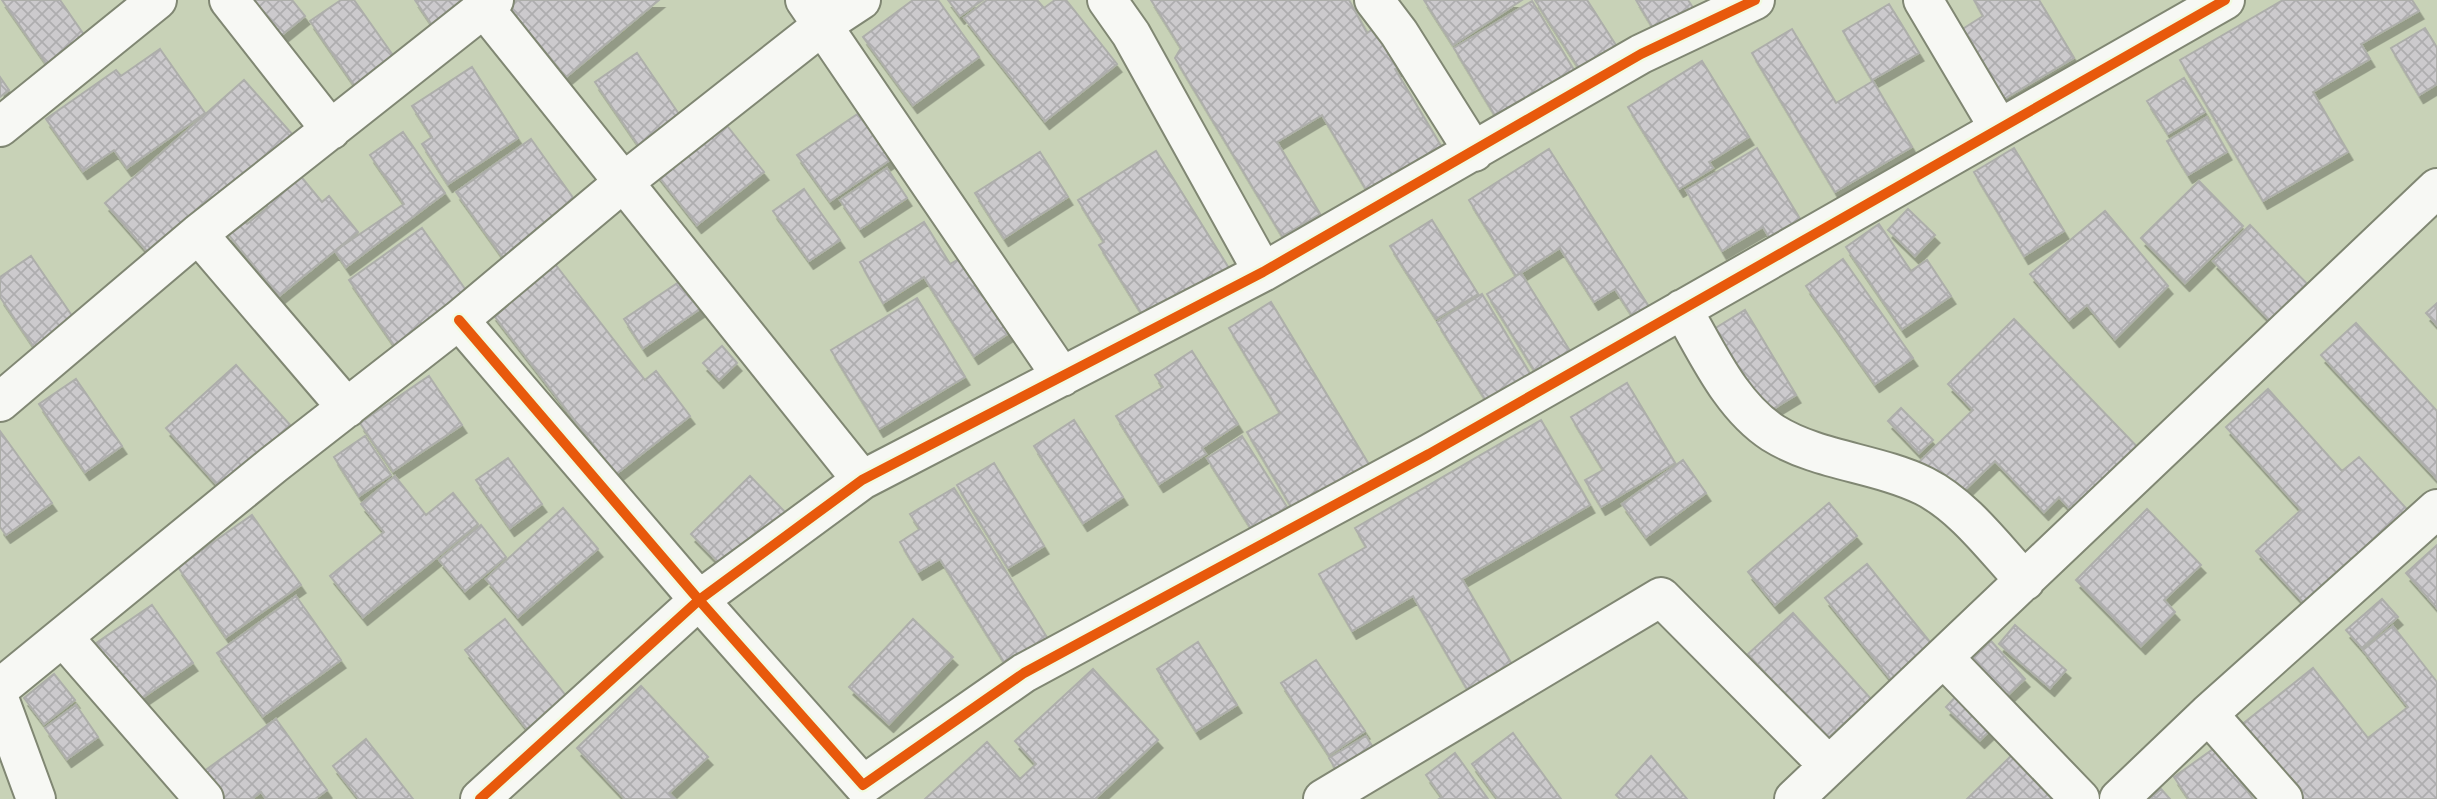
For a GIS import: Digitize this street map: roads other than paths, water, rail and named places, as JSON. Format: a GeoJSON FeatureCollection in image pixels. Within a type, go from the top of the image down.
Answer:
{"type":"FeatureCollection","features":[{"type":"Feature","properties":{"kind":"street"},"geometry":{"type":"LineString","coordinates":[[0,127],[157,0]]}},
{"type":"Feature","properties":{"kind":"street"},"geometry":{"type":"LineString","coordinates":[[229,0],[331,130]]}},
{"type":"Feature","properties":{"kind":"street"},"geometry":{"type":"LineString","coordinates":[[0,688],[459,320],[625,181],[814,13],[861,0]]}},
{"type":"Feature","properties":{"kind":"street"},"geometry":{"type":"LineString","coordinates":[[1107,0],[1131,34],[1263,272]]}},
{"type":"Feature","properties":{"kind":"street"},"geometry":{"type":"LineString","coordinates":[[1374,0],[1399,33],[1474,152]]}},
{"type":"Feature","properties":{"kind":"street"},"geometry":{"type":"LineString","coordinates":[[480,799],[699,600],[862,480],[1263,272],[1641,54],[1755,0]]}},
{"type":"Feature","properties":{"kind":"street"},"geometry":{"type":"LineString","coordinates":[[1923,0],[1998,128]]}},
{"type":"Feature","properties":{"kind":"street"},"geometry":{"type":"LineString","coordinates":[[459,320],[863,794],[1024,673],[1429,454],[2225,0]]}},
{"type":"Feature","properties":{"kind":"street"},"geometry":{"type":"LineString","coordinates":[[0,402],[198,234],[489,4],[625,181],[862,480]]}},
{"type":"Feature","properties":{"kind":"street"},"geometry":{"type":"LineString","coordinates":[[814,13],[1062,377]]}},
{"type":"Feature","properties":{"kind":"street"},"geometry":{"type":"LineString","coordinates":[[1794,799],[2437,188]]}},
{"type":"Feature","properties":{"kind":"street"},"geometry":{"type":"LineString","coordinates":[[198,234],[347,408]]}},
{"type":"Feature","properties":{"kind":"street"},"geometry":{"type":"LineString","coordinates":[[1682,309],[1726,383],[1744,407],[1773,433],[1813,450],[1898,475],[1926,487],[1950,503],[2025,581]]}},
{"type":"Feature","properties":{"kind":"street"},"geometry":{"type":"LineString","coordinates":[[2119,799],[2208,714],[2437,509]]}},
{"type":"Feature","properties":{"kind":"street"},"geometry":{"type":"LineString","coordinates":[[1323,799],[1661,597],[1828,765]]}},
{"type":"Feature","properties":{"kind":"street"},"geometry":{"type":"LineString","coordinates":[[63,637],[204,799]]}},
{"type":"Feature","properties":{"kind":"street"},"geometry":{"type":"LineString","coordinates":[[1944,658],[2080,799]]}},
{"type":"Feature","properties":{"kind":"street"},"geometry":{"type":"LineString","coordinates":[[0,701],[36,799]]}},
{"type":"Feature","properties":{"kind":"street"},"geometry":{"type":"LineString","coordinates":[[2208,714],[2283,799]]}}]}
